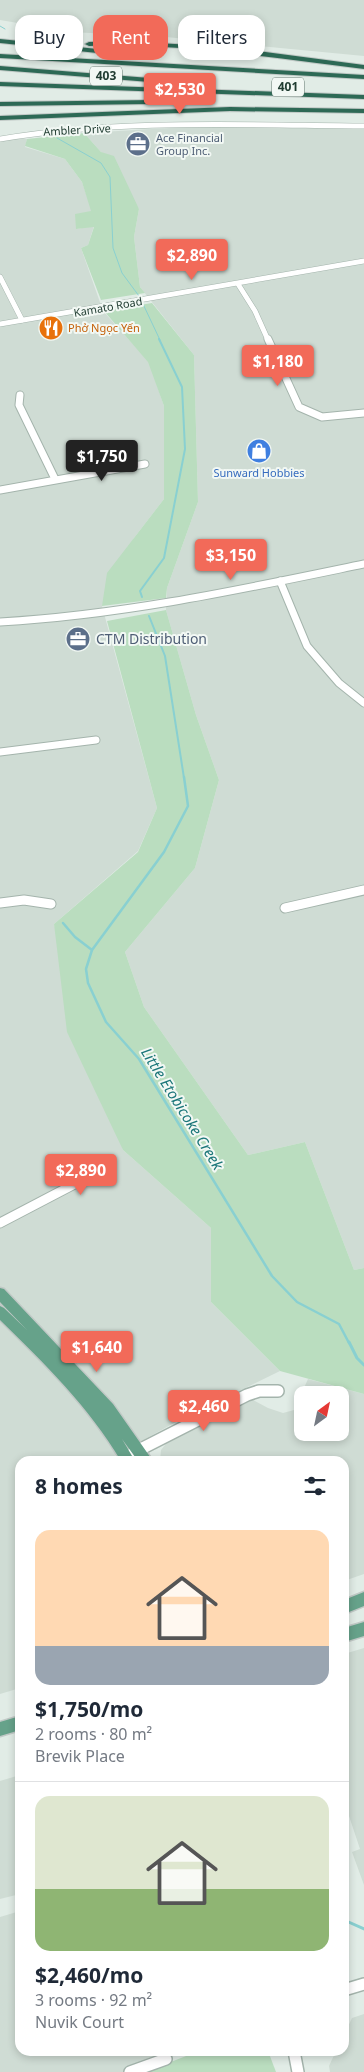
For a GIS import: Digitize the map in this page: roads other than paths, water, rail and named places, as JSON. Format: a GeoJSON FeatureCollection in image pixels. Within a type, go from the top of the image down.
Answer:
{"type":"FeatureCollection","features":[{"type":"Feature","properties":{"kind":"highway"},"geometry":{"type":"LineString","coordinates":[[0,41],[15,45]]}},
{"type":"Feature","properties":{"kind":"highway"},"geometry":{"type":"LineString","coordinates":[[83,44],[130,42],[174,44],[364,67]]}},
{"type":"Feature","properties":{"kind":"highway"},"geometry":{"type":"LineString","coordinates":[[0,49],[15,45]]}},
{"type":"Feature","properties":{"kind":"highway"},"geometry":{"type":"LineString","coordinates":[[83,51],[331,75]]}},
{"type":"Feature","properties":{"kind":"highway","name":"401"},"geometry":{"type":"LineString","coordinates":[[0,56],[364,77]]}},
{"type":"Feature","properties":{"kind":"highway","name":"403"},"geometry":{"type":"LineString","coordinates":[[0,68],[212,85]]}},
{"type":"Feature","properties":{"kind":"highway","name":"401"},"geometry":{"type":"LineString","coordinates":[[0,77],[364,90]]}},
{"type":"Feature","properties":{"kind":"highway","name":"401"},"geometry":{"type":"LineString","coordinates":[[0,84],[364,97]]}},
{"type":"Feature","properties":{"kind":"highway","name":"401"},"geometry":{"type":"LineString","coordinates":[[0,104],[204,102],[364,106]]}},
{"type":"Feature","properties":{"kind":"highway"},"geometry":{"type":"LineString","coordinates":[[0,108],[101,103]]}},
{"type":"Feature","properties":{"kind":"highway"},"geometry":{"type":"LineString","coordinates":[[0,118],[230,109],[364,111]]}},
{"type":"Feature","properties":{"kind":"main road"},"geometry":{"type":"LineString","coordinates":[[0,1293],[89,1386],[142,1456]]}},
{"type":"Feature","properties":{"kind":"main road"},"geometry":{"type":"LineString","coordinates":[[0,1312],[87,1402],[125,1456]]}},
{"type":"Feature","properties":{"kind":"main road"},"geometry":{"type":"LineString","coordinates":[[349,1604],[364,1599]]}},
{"type":"Feature","properties":{"kind":"main road"},"geometry":{"type":"LineString","coordinates":[[349,1634],[364,1629]]}},
{"type":"Feature","properties":{"kind":"main road"},"geometry":{"type":"LineString","coordinates":[[0,1729],[15,1724]]}},
{"type":"Feature","properties":{"kind":"street","name":"Ambler Drive"},"geometry":{"type":"LineString","coordinates":[[0,139],[42,132],[197,124],[364,126]]}},
{"type":"Feature","properties":{"kind":"street","name":"Kamato Road"},"geometry":{"type":"LineString","coordinates":[[0,324],[364,261]]}},
{"type":"Feature","properties":{"kind":"street"},"geometry":{"type":"LineString","coordinates":[[0,277],[22,320]]}},
{"type":"Feature","properties":{"kind":"street"},"geometry":{"type":"LineString","coordinates":[[238,284],[255,311],[299,407],[311,414],[326,418],[364,413]]}},
{"type":"Feature","properties":{"kind":"street"},"geometry":{"type":"LineString","coordinates":[[20,395],[18,405],[55,479]]}},
{"type":"Feature","properties":{"kind":"street"},"geometry":{"type":"LineString","coordinates":[[0,490],[145,464]]}},
{"type":"Feature","properties":{"kind":"street"},"geometry":{"type":"LineString","coordinates":[[0,622],[109,614],[183,602],[364,564]]}},
{"type":"Feature","properties":{"kind":"street"},"geometry":{"type":"LineString","coordinates":[[280,581],[307,646],[339,683],[364,703]]}},
{"type":"Feature","properties":{"kind":"street"},"geometry":{"type":"LineString","coordinates":[[0,752],[96,740]]}},
{"type":"Feature","properties":{"kind":"street"},"geometry":{"type":"LineString","coordinates":[[285,908],[364,890]]}},
{"type":"Feature","properties":{"kind":"street"},"geometry":{"type":"LineString","coordinates":[[0,903],[24,900],[51,904]]}},
{"type":"Feature","properties":{"kind":"street"},"geometry":{"type":"LineString","coordinates":[[0,1223],[42,1203],[108,1166]]}},
{"type":"Feature","properties":{"kind":"street"},"geometry":{"type":"LineString","coordinates":[[142,1456],[247,1395],[259,1391],[278,1391]]}},
{"type":"Feature","properties":{"kind":"street"},"geometry":{"type":"LineString","coordinates":[[349,1988],[364,1984]]}},
{"type":"Feature","properties":{"kind":"street"},"geometry":{"type":"LineString","coordinates":[[295,2056],[298,2072]]}},
{"type":"Feature","properties":{"kind":"street"},"geometry":{"type":"LineString","coordinates":[[130,2072],[166,2059]]}},
{"type":"Feature","properties":{"kind":"waterway"},"geometry":{"type":"LineString","coordinates":[[0,26],[5,29]]}},
{"type":"Feature","properties":{"kind":"waterway","name":"Little Etobicoke Creek"},"geometry":{"type":"LineString","coordinates":[[57,138],[101,163],[110,177],[113,248],[122,273],[139,296]]}},
{"type":"Feature","properties":{"kind":"waterway","name":"Little Etobicoke Creek"},"geometry":{"type":"LineString","coordinates":[[143,304],[160,340]]}},
{"type":"Feature","properties":{"kind":"waterway","name":"Little Etobicoke Creek"},"geometry":{"type":"LineString","coordinates":[[142,597],[140,591],[164,558],[185,449],[182,387],[159,339]]}},
{"type":"Feature","properties":{"kind":"waterway","name":"Little Etobicoke Creek"},"geometry":{"type":"LineString","coordinates":[[149,616],[165,656],[184,778]]}},
{"type":"Feature","properties":{"kind":"waterway","name":"Little Etobicoke Creek"},"geometry":{"type":"LineString","coordinates":[[92,950],[164,852],[188,806],[184,777]]}},
{"type":"Feature","properties":{"kind":"waterway"},"geometry":{"type":"LineString","coordinates":[[63,923],[75,937],[92,950]]}},
{"type":"Feature","properties":{"kind":"waterway","name":"Little Etobicoke Creek"},"geometry":{"type":"LineString","coordinates":[[92,950],[86,969],[88,983],[106,1022],[139,1059],[272,1276],[297,1302],[339,1324],[349,1343]]}},
{"type":"Feature","properties":{"kind":"waterway","name":"Little Etobicoke Creek"},"geometry":{"type":"LineString","coordinates":[[349,1342],[357,1358],[364,1365]]}},
{"type":"Feature","properties":{"kind":"waterway"},"geometry":{"type":"LineString","coordinates":[[349,1922],[364,1929]]}},
{"type":"Feature","properties":{"kind":"place","name":"Ace Financial Group Inc."},"geometry":{"type":"Point","coordinates":[138,144]}},
{"type":"Feature","properties":{"kind":"place","name":"Phở Ngọc Yến"},"geometry":{"type":"Point","coordinates":[51,328]}},
{"type":"Feature","properties":{"kind":"place","name":"Sunward Hobbies"},"geometry":{"type":"Point","coordinates":[259,451]}},
{"type":"Feature","properties":{"kind":"place","name":"CTM Distribution"},"geometry":{"type":"Point","coordinates":[78,639]}}]}
